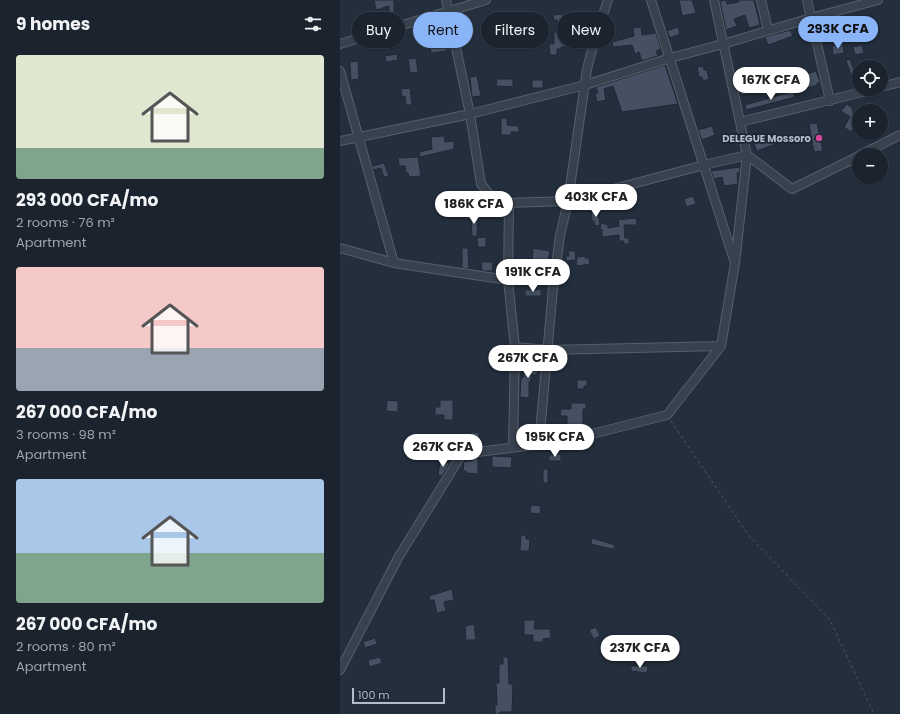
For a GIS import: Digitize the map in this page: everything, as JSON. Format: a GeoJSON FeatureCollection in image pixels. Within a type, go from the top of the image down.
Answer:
{"type":"FeatureCollection","features":[{"type":"Feature","properties":{"kind":"street"},"geometry":{"type":"LineString","coordinates":[[446,0],[449,12],[474,2],[486,0]]}},
{"type":"Feature","properties":{"kind":"street"},"geometry":{"type":"LineString","coordinates":[[539,444],[560,236],[568,201],[587,69],[596,34],[608,0]]}},
{"type":"Feature","properties":{"kind":"street"},"geometry":{"type":"LineString","coordinates":[[651,0],[735,263]]}},
{"type":"Feature","properties":{"kind":"street"},"geometry":{"type":"LineString","coordinates":[[340,670],[398,558],[462,454],[564,441],[667,415],[721,346],[735,263],[747,155],[714,0]]}},
{"type":"Feature","properties":{"kind":"street"},"geometry":{"type":"LineString","coordinates":[[761,0],[768,30]]}},
{"type":"Feature","properties":{"kind":"street"},"geometry":{"type":"LineString","coordinates":[[807,0],[830,101]]}},
{"type":"Feature","properties":{"kind":"street"},"geometry":{"type":"LineString","coordinates":[[340,141],[470,114],[585,85],[670,58],[878,0]]}},
{"type":"Feature","properties":{"kind":"street"},"geometry":{"type":"LineString","coordinates":[[340,44],[413,23]]}},
{"type":"Feature","properties":{"kind":"street"},"geometry":{"type":"LineString","coordinates":[[456,48],[470,114],[481,184],[490,195],[509,203],[568,201],[747,155]]}},
{"type":"Feature","properties":{"kind":"street"},"geometry":{"type":"LineString","coordinates":[[340,71],[394,263]]}},
{"type":"Feature","properties":{"kind":"street"},"geometry":{"type":"LineString","coordinates":[[888,86],[900,82]]}},
{"type":"Feature","properties":{"kind":"street"},"geometry":{"type":"LineString","coordinates":[[740,122],[852,95]]}},
{"type":"Feature","properties":{"kind":"street"},"geometry":{"type":"LineString","coordinates":[[874,148],[900,135]]}},
{"type":"Feature","properties":{"kind":"street"},"geometry":{"type":"LineString","coordinates":[[747,155],[792,189],[852,159]]}},
{"type":"Feature","properties":{"kind":"street"},"geometry":{"type":"LineString","coordinates":[[509,203],[508,280],[515,347],[513,447]]}},
{"type":"Feature","properties":{"kind":"street"},"geometry":{"type":"LineString","coordinates":[[340,248],[394,263],[508,280]]}},
{"type":"Feature","properties":{"kind":"street"},"geometry":{"type":"LineString","coordinates":[[515,347],[548,350],[721,346]]}},
{"type":"Feature","properties":{"kind":"path"},"geometry":{"type":"LineString","coordinates":[[667,415],[681,439],[749,536],[830,620],[874,714]]}},
{"type":"Feature","properties":{"kind":"building"},"geometry":{"type":"Polygon","coordinates":[[[374,0],[394,0],[394,12],[389,12],[389,6],[376,10],[374,0]]]}},
{"type":"Feature","properties":{"kind":"building"},"geometry":{"type":"Polygon","coordinates":[[[679,0],[692,0],[696,13],[682,16],[679,0]]]}},
{"type":"Feature","properties":{"kind":"building"},"geometry":{"type":"Polygon","coordinates":[[[726,0],[727,4],[739,2],[738,0],[754,0],[760,25],[749,28],[745,15],[734,19],[737,26],[726,30],[720,1],[726,0]]]}},
{"type":"Feature","properties":{"kind":"building"},"geometry":{"type":"Polygon","coordinates":[[[553,15],[557,15],[557,20],[554,20],[553,15]]]}},
{"type":"Feature","properties":{"kind":"building"},"geometry":{"type":"Polygon","coordinates":[[[641,27],[642,35],[656,33],[661,49],[656,51],[658,56],[642,61],[639,52],[635,54],[632,45],[615,47],[615,41],[634,36],[633,28],[641,27]]]}},
{"type":"Feature","properties":{"kind":"building"},"geometry":{"type":"Polygon","coordinates":[[[678,27],[680,34],[670,38],[667,31],[678,27]]]}},
{"type":"Feature","properties":{"kind":"building"},"geometry":{"type":"Polygon","coordinates":[[[790,30],[793,36],[768,45],[765,37],[790,30]]]}},
{"type":"Feature","properties":{"kind":"building"},"geometry":{"type":"Polygon","coordinates":[[[554,32],[557,32],[557,48],[561,49],[557,49],[557,55],[550,55],[549,44],[554,44],[554,32]]]}},
{"type":"Feature","properties":{"kind":"building"},"geometry":{"type":"Polygon","coordinates":[[[843,44],[844,53],[833,55],[832,46],[843,44]]]}},
{"type":"Feature","properties":{"kind":"building"},"geometry":{"type":"Polygon","coordinates":[[[862,45],[864,53],[855,55],[853,47],[862,45]]]}},
{"type":"Feature","properties":{"kind":"building"},"geometry":{"type":"Polygon","coordinates":[[[430,48],[447,48],[447,51],[431,53],[430,48]]]}},
{"type":"Feature","properties":{"kind":"building"},"geometry":{"type":"Polygon","coordinates":[[[397,54],[398,60],[386,62],[385,56],[397,54]]]}},
{"type":"Feature","properties":{"kind":"building"},"geometry":{"type":"Polygon","coordinates":[[[416,58],[418,72],[410,73],[408,59],[416,58]]]}},
{"type":"Feature","properties":{"kind":"building"},"geometry":{"type":"Polygon","coordinates":[[[850,59],[852,65],[851,75],[846,60],[850,59]]]}},
{"type":"Feature","properties":{"kind":"building"},"geometry":{"type":"Polygon","coordinates":[[[358,61],[359,79],[351,80],[350,62],[358,61]]]}},
{"type":"Feature","properties":{"kind":"building"},"geometry":{"type":"Polygon","coordinates":[[[665,65],[678,104],[622,112],[613,86],[604,89],[606,100],[597,102],[595,93],[598,93],[596,87],[665,65]]]}},
{"type":"Feature","properties":{"kind":"building"},"geometry":{"type":"Polygon","coordinates":[[[703,66],[704,70],[707,70],[709,79],[703,81],[702,77],[699,77],[697,67],[703,66]]]}},
{"type":"Feature","properties":{"kind":"building"},"geometry":{"type":"Polygon","coordinates":[[[745,70],[748,94],[740,95],[737,71],[745,70]]]}},
{"type":"Feature","properties":{"kind":"building"},"geometry":{"type":"Polygon","coordinates":[[[816,71],[820,82],[817,83],[817,85],[808,88],[803,75],[816,71]]]}},
{"type":"Feature","properties":{"kind":"building"},"geometry":{"type":"Polygon","coordinates":[[[477,76],[481,96],[472,97],[470,77],[477,76]]]}},
{"type":"Feature","properties":{"kind":"building"},"geometry":{"type":"Polygon","coordinates":[[[497,79],[513,79],[513,87],[496,86],[497,79]]]}},
{"type":"Feature","properties":{"kind":"building"},"geometry":{"type":"Polygon","coordinates":[[[532,80],[543,80],[543,88],[532,88],[532,80]]]}},
{"type":"Feature","properties":{"kind":"building"},"geometry":{"type":"Polygon","coordinates":[[[410,88],[412,105],[406,105],[405,96],[402,97],[401,89],[410,88]]]}},
{"type":"Feature","properties":{"kind":"building"},"geometry":{"type":"Polygon","coordinates":[[[794,91],[795,97],[746,110],[745,105],[794,91]]]}},
{"type":"Feature","properties":{"kind":"building"},"geometry":{"type":"Polygon","coordinates":[[[847,104],[852,108],[851,132],[844,127],[850,117],[841,111],[847,104]]]}},
{"type":"Feature","properties":{"kind":"building"},"geometry":{"type":"Polygon","coordinates":[[[501,118],[507,118],[507,125],[519,126],[519,132],[511,132],[511,135],[501,135],[501,118]]]}},
{"type":"Feature","properties":{"kind":"building"},"geometry":{"type":"Polygon","coordinates":[[[817,123],[823,151],[814,152],[809,124],[817,123]]]}},
{"type":"Feature","properties":{"kind":"building"},"geometry":{"type":"Polygon","coordinates":[[[712,126],[715,135],[702,140],[698,130],[712,126]]]}},
{"type":"Feature","properties":{"kind":"building"},"geometry":{"type":"Polygon","coordinates":[[[444,136],[445,142],[454,141],[454,149],[420,157],[419,152],[432,149],[431,137],[444,136]]]}},
{"type":"Feature","properties":{"kind":"building"},"geometry":{"type":"Polygon","coordinates":[[[775,138],[776,144],[757,151],[754,144],[775,138]]]}},
{"type":"Feature","properties":{"kind":"building"},"geometry":{"type":"Polygon","coordinates":[[[418,157],[421,176],[409,177],[408,173],[406,173],[405,166],[399,166],[398,158],[418,157]]]}},
{"type":"Feature","properties":{"kind":"building"},"geometry":{"type":"Polygon","coordinates":[[[384,163],[389,176],[384,177],[381,168],[374,170],[372,166],[384,163]]]}},
{"type":"Feature","properties":{"kind":"building"},"geometry":{"type":"Polygon","coordinates":[[[740,167],[740,172],[737,173],[738,184],[724,186],[722,177],[714,179],[711,171],[740,167]]]}},
{"type":"Feature","properties":{"kind":"building"},"geometry":{"type":"Polygon","coordinates":[[[693,196],[696,204],[686,207],[684,199],[693,196]]]}},
{"type":"Feature","properties":{"kind":"building"},"geometry":{"type":"Polygon","coordinates":[[[598,211],[600,225],[595,226],[594,221],[592,221],[591,212],[598,211]]]}},
{"type":"Feature","properties":{"kind":"building"},"geometry":{"type":"Polygon","coordinates":[[[471,216],[478,216],[477,236],[472,236],[471,216]]]}},
{"type":"Feature","properties":{"kind":"building"},"geometry":{"type":"Polygon","coordinates":[[[636,218],[637,225],[624,225],[625,238],[629,238],[629,244],[624,244],[624,241],[619,241],[619,235],[602,237],[602,230],[600,229],[601,223],[608,225],[608,228],[619,226],[618,220],[636,218]]]}},
{"type":"Feature","properties":{"kind":"building"},"geometry":{"type":"Polygon","coordinates":[[[486,237],[486,247],[478,247],[477,238],[486,237]]]}},
{"type":"Feature","properties":{"kind":"building"},"geometry":{"type":"Polygon","coordinates":[[[462,248],[468,248],[469,269],[462,268],[462,248]]]}},
{"type":"Feature","properties":{"kind":"building"},"geometry":{"type":"Polygon","coordinates":[[[533,248],[550,251],[548,261],[550,261],[550,270],[546,270],[545,279],[538,279],[538,276],[526,275],[526,277],[521,277],[521,263],[532,261],[533,248]]]}},
{"type":"Feature","properties":{"kind":"building"},"geometry":{"type":"Polygon","coordinates":[[[568,251],[575,251],[576,260],[566,261],[566,256],[569,256],[568,251]]]}},
{"type":"Feature","properties":{"kind":"building"},"geometry":{"type":"Polygon","coordinates":[[[585,256],[585,258],[589,258],[590,264],[583,266],[576,265],[577,257],[585,256]]]}},
{"type":"Feature","properties":{"kind":"building"},"geometry":{"type":"Polygon","coordinates":[[[481,262],[492,262],[493,271],[482,271],[481,262]]]}},
{"type":"Feature","properties":{"kind":"building"},"geometry":{"type":"Polygon","coordinates":[[[541,289],[541,296],[525,296],[525,290],[541,289]]]}},
{"type":"Feature","properties":{"kind":"building"},"geometry":{"type":"Polygon","coordinates":[[[524,362],[538,365],[537,375],[532,375],[529,382],[529,398],[520,397],[524,362]]]}},
{"type":"Feature","properties":{"kind":"building"},"geometry":{"type":"Polygon","coordinates":[[[577,380],[587,380],[587,386],[584,386],[584,389],[577,389],[577,380]]]}},
{"type":"Feature","properties":{"kind":"building"},"geometry":{"type":"Polygon","coordinates":[[[387,400],[398,401],[398,412],[386,411],[387,400]]]}},
{"type":"Feature","properties":{"kind":"building"},"geometry":{"type":"Polygon","coordinates":[[[440,400],[453,400],[453,420],[444,420],[444,415],[435,415],[435,407],[440,407],[440,400]]]}},
{"type":"Feature","properties":{"kind":"building"},"geometry":{"type":"Polygon","coordinates":[[[571,403],[586,403],[586,409],[583,409],[583,429],[567,429],[567,416],[560,416],[561,409],[571,409],[571,403]]]}},
{"type":"Feature","properties":{"kind":"building"},"geometry":{"type":"Polygon","coordinates":[[[471,432],[479,433],[479,443],[474,443],[474,439],[471,438],[471,432]]]}},
{"type":"Feature","properties":{"kind":"building"},"geometry":{"type":"Polygon","coordinates":[[[561,454],[561,461],[549,461],[549,455],[561,454]]]}},
{"type":"Feature","properties":{"kind":"building"},"geometry":{"type":"Polygon","coordinates":[[[492,456],[512,457],[511,468],[492,467],[492,456]]]}},
{"type":"Feature","properties":{"kind":"building"},"geometry":{"type":"Polygon","coordinates":[[[472,458],[478,458],[478,474],[466,473],[466,471],[463,471],[464,461],[472,461],[472,458]]]}},
{"type":"Feature","properties":{"kind":"building"},"geometry":{"type":"Polygon","coordinates":[[[440,462],[450,463],[442,476],[438,475],[440,462]]]}},
{"type":"Feature","properties":{"kind":"building"},"geometry":{"type":"Polygon","coordinates":[[[543,469],[548,469],[548,483],[543,483],[543,469]]]}},
{"type":"Feature","properties":{"kind":"building"},"geometry":{"type":"Polygon","coordinates":[[[531,505],[541,506],[540,514],[530,513],[531,505]]]}},
{"type":"Feature","properties":{"kind":"building"},"geometry":{"type":"Polygon","coordinates":[[[521,535],[526,535],[526,539],[530,539],[529,551],[520,551],[521,535]]]}},
{"type":"Feature","properties":{"kind":"building"},"geometry":{"type":"Polygon","coordinates":[[[592,538],[615,545],[614,549],[591,544],[592,538]]]}},
{"type":"Feature","properties":{"kind":"building"},"geometry":{"type":"Polygon","coordinates":[[[452,589],[454,600],[444,602],[446,611],[437,613],[434,600],[429,600],[429,596],[452,589]]]}},
{"type":"Feature","properties":{"kind":"building"},"geometry":{"type":"Polygon","coordinates":[[[524,620],[535,620],[534,629],[550,629],[551,638],[543,639],[543,642],[533,642],[533,635],[524,635],[524,620]]]}},
{"type":"Feature","properties":{"kind":"building"},"geometry":{"type":"Polygon","coordinates":[[[474,624],[476,640],[466,640],[465,626],[474,624]]]}},
{"type":"Feature","properties":{"kind":"building"},"geometry":{"type":"Polygon","coordinates":[[[596,627],[600,636],[594,639],[589,630],[596,627]]]}},
{"type":"Feature","properties":{"kind":"building"},"geometry":{"type":"Polygon","coordinates":[[[375,638],[377,644],[365,648],[363,642],[375,638]]]}},
{"type":"Feature","properties":{"kind":"building"},"geometry":{"type":"Polygon","coordinates":[[[380,657],[382,663],[369,667],[368,660],[380,657]]]}},
{"type":"Feature","properties":{"kind":"building"},"geometry":{"type":"Polygon","coordinates":[[[503,657],[508,657],[509,684],[513,684],[512,712],[500,712],[500,714],[495,714],[495,705],[497,705],[496,683],[499,683],[499,664],[503,664],[503,657]]]}},
{"type":"Feature","properties":{"kind":"building"},"geometry":{"type":"Polygon","coordinates":[[[631,666],[648,666],[647,673],[631,671],[631,666]]]}},
{"type":"Feature","properties":{"kind":"place","name":"DELEGUE Mossoro"},"geometry":{"type":"Point","coordinates":[819,138]}}]}
